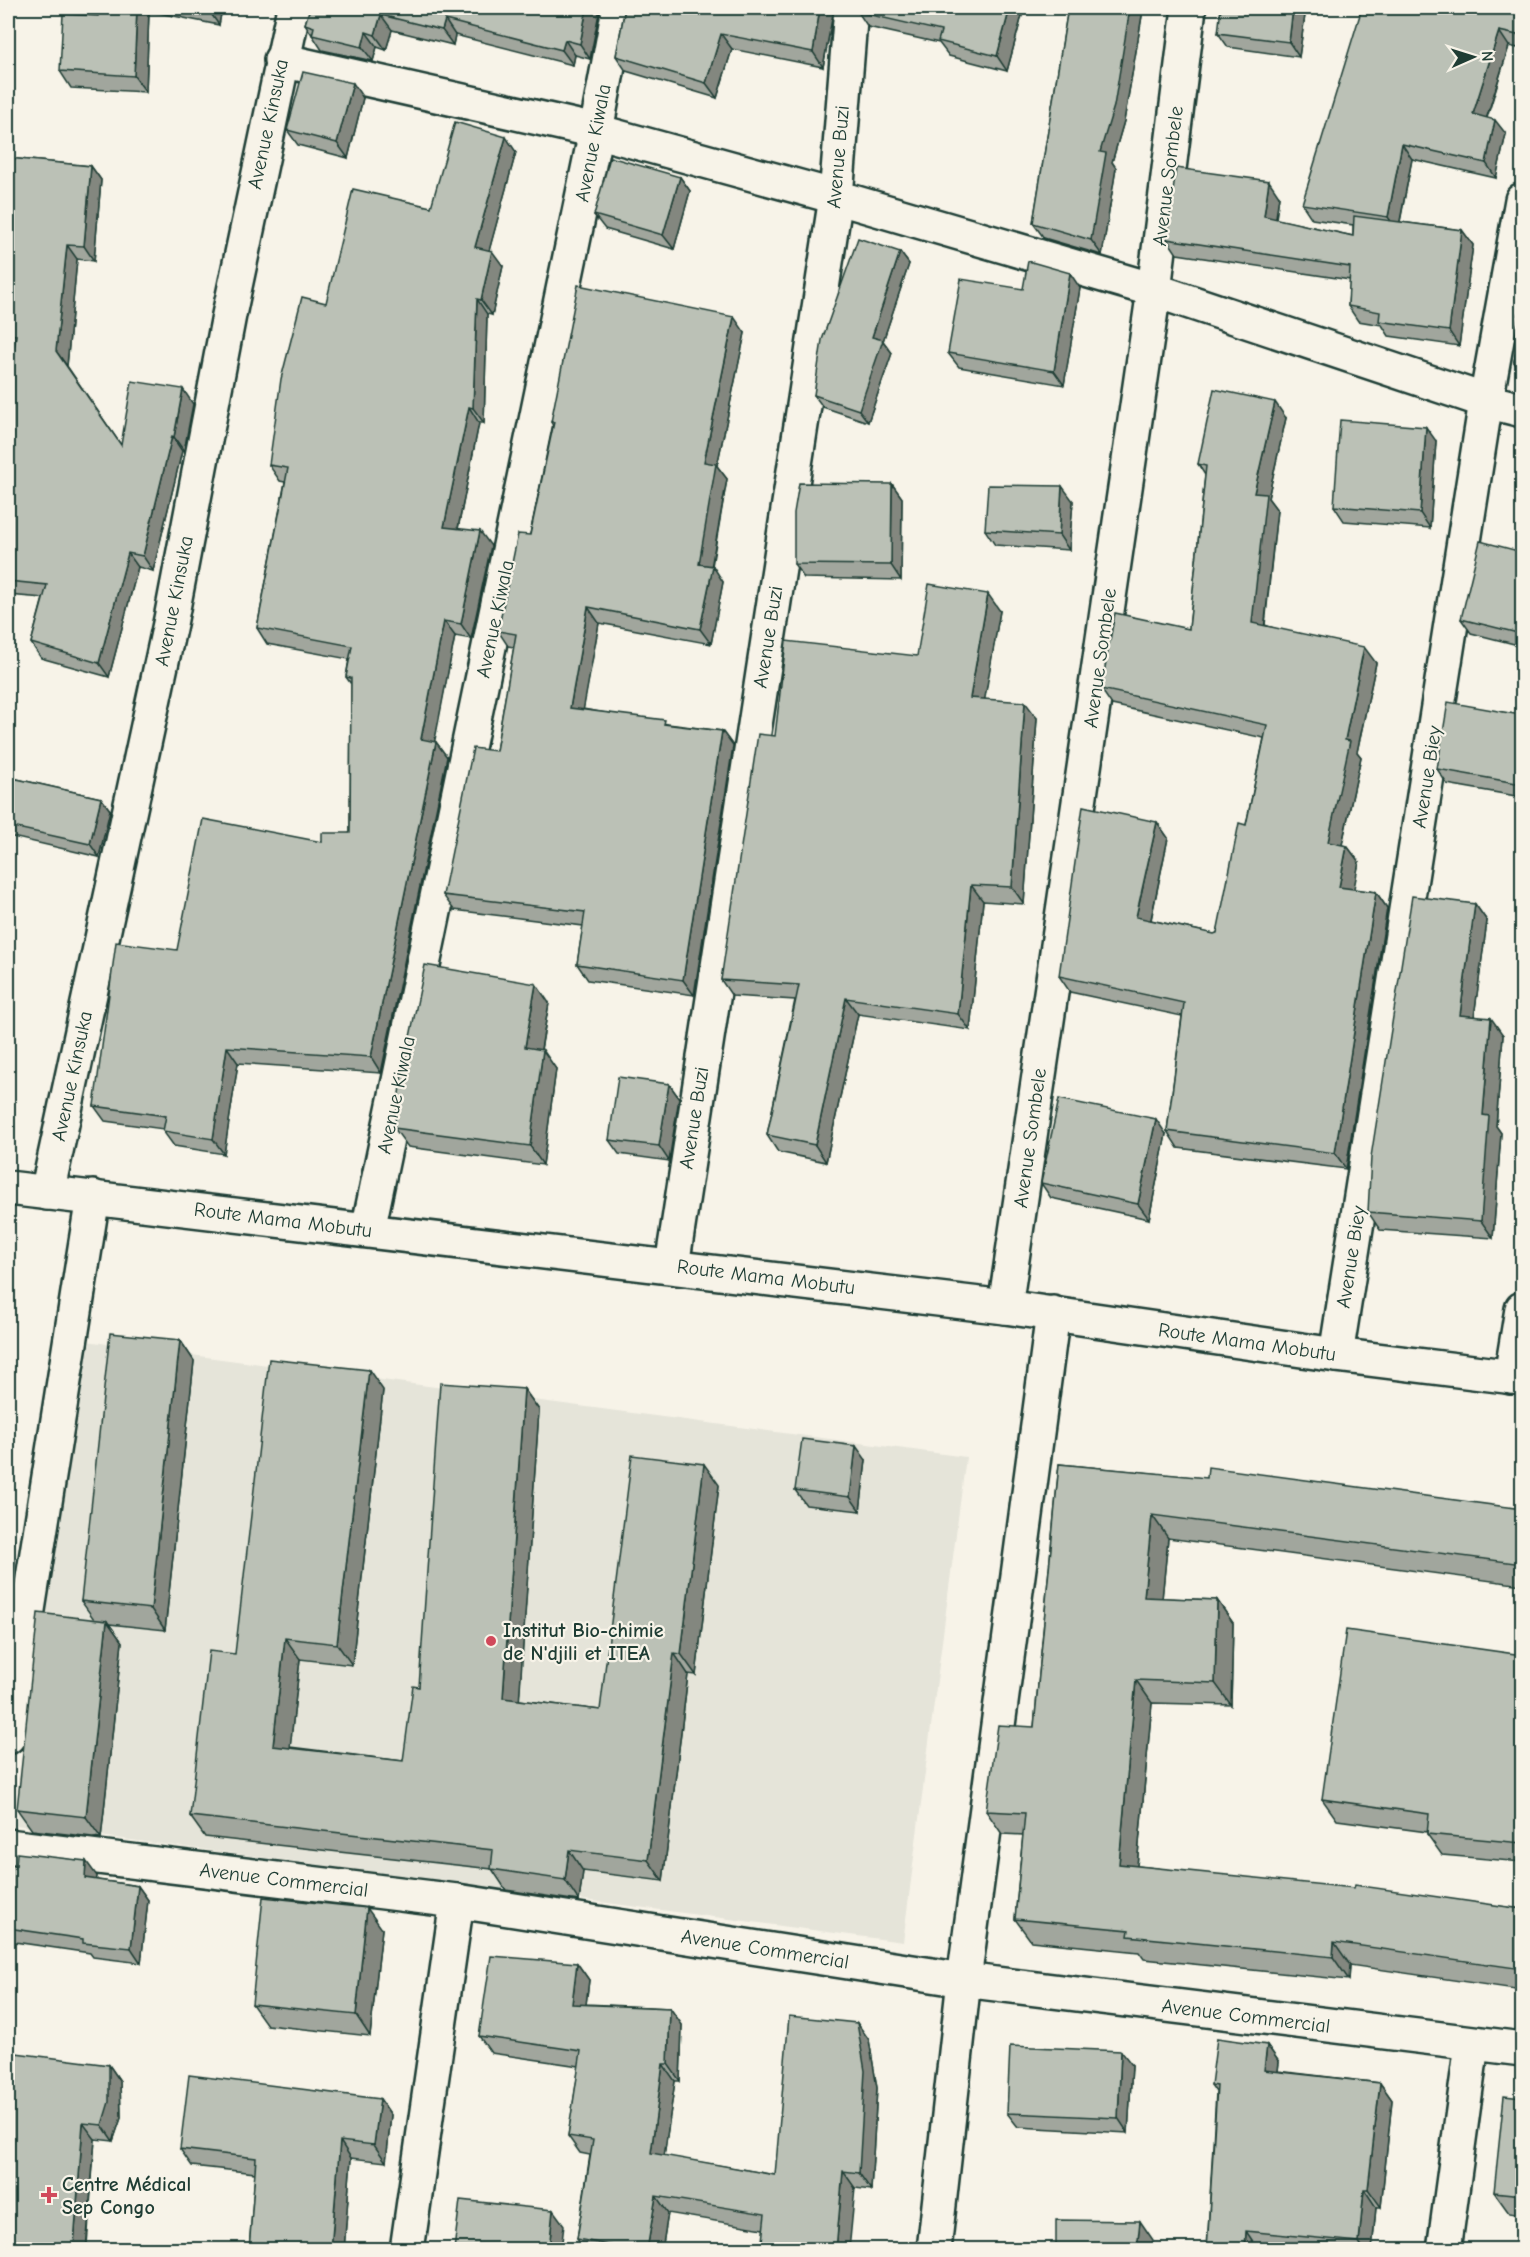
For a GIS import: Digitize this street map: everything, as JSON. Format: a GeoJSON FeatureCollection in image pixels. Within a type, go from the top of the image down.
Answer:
{"type":"FeatureCollection","features":[{"type":"Feature","properties":{"kind":"street","name":"Avenue Kinsuka"},"geometry":{"type":"LineString","coordinates":[[47,1193],[168,631],[281,60],[294,8]]}},
{"type":"Feature","properties":{"kind":"street","name":"Avenue Kiwala"},"geometry":{"type":"LineString","coordinates":[[368,1230],[596,131],[619,8]]}},
{"type":"Feature","properties":{"kind":"street","name":"Avenue Buzi"},"geometry":{"type":"LineString","coordinates":[[672,1266],[836,197],[850,8]]}},
{"type":"Feature","properties":{"kind":"street","name":"Avenue Sombele"},"geometry":{"type":"LineString","coordinates":[[1005,1307],[1154,290],[1189,8]]}},
{"type":"Feature","properties":{"kind":"street"},"geometry":{"type":"LineString","coordinates":[[281,60],[596,131],[836,197],[1154,290],[1486,401],[1522,410]]}},
{"type":"Feature","properties":{"kind":"street","name":"Avenue Biey"},"geometry":{"type":"LineString","coordinates":[[1336,1355],[1486,401],[1522,200]]}},
{"type":"Feature","properties":{"kind":"street","name":"Route Mama Mobutu"},"geometry":{"type":"LineString","coordinates":[[8,1188],[1053,1313],[1336,1355],[1517,1377]]}},
{"type":"Feature","properties":{"kind":"street"},"geometry":{"type":"LineString","coordinates":[[8,1737],[93,1197]]}},
{"type":"Feature","properties":{"kind":"street"},"geometry":{"type":"LineString","coordinates":[[1517,1377],[1522,1309]]}},
{"type":"Feature","properties":{"kind":"street"},"geometry":{"type":"LineString","coordinates":[[934,2250],[964,1980],[1053,1313]]}},
{"type":"Feature","properties":{"kind":"street","name":"Avenue Commercial"},"geometry":{"type":"LineString","coordinates":[[8,1845],[457,1901],[964,1980],[1522,2049]]}},
{"type":"Feature","properties":{"kind":"street"},"geometry":{"type":"LineString","coordinates":[[407,2250],[457,1901]]}},
{"type":"Feature","properties":{"kind":"street"},"geometry":{"type":"LineString","coordinates":[[1444,2250],[1472,2044]]}},
{"type":"Feature","properties":{"kind":"shaded area","name":"Institut Bio-chimie de N'djili et ITEA"},"geometry":{"type":"Polygon","coordinates":[[[78,1340],[966,1457],[903,1942],[16,1825],[78,1340]]]}},
{"type":"Feature","properties":{"kind":"building"},"geometry":{"type":"Polygon","coordinates":[[[99,8],[137,8],[134,76],[60,71],[63,14],[98,16],[99,8]]]}},
{"type":"Feature","properties":{"kind":"building"},"geometry":{"type":"Polygon","coordinates":[[[310,8],[587,8],[580,44],[565,40],[562,50],[445,20],[442,30],[381,15],[375,35],[366,32],[362,47],[312,35],[314,27],[305,24],[310,8]]]}},
{"type":"Feature","properties":{"kind":"building"},"geometry":{"type":"Polygon","coordinates":[[[625,8],[820,8],[813,52],[721,34],[706,83],[616,56],[625,8]]]}},
{"type":"Feature","properties":{"kind":"building"},"geometry":{"type":"Polygon","coordinates":[[[858,8],[1010,8],[997,56],[938,41],[941,31],[858,12],[858,8]]]}},
{"type":"Feature","properties":{"kind":"building"},"geometry":{"type":"Polygon","coordinates":[[[1068,8],[1130,8],[1114,106],[1100,152],[1106,153],[1091,240],[1033,223],[1068,8]]]}},
{"type":"Feature","properties":{"kind":"building"},"geometry":{"type":"Polygon","coordinates":[[[1221,8],[1293,8],[1289,42],[1218,33],[1221,8]]]}},
{"type":"Feature","properties":{"kind":"building"},"geometry":{"type":"Polygon","coordinates":[[[1362,8],[1522,8],[1522,36],[1499,31],[1473,114],[1495,120],[1486,163],[1402,144],[1388,217],[1302,204],[1362,8]]]}},
{"type":"Feature","properties":{"kind":"building"},"geometry":{"type":"Polygon","coordinates":[[[303,72],[353,83],[337,143],[287,130],[303,72]]]}},
{"type":"Feature","properties":{"kind":"building"},"geometry":{"type":"Polygon","coordinates":[[[455,122],[506,137],[475,247],[492,251],[481,300],[477,299],[473,408],[469,407],[444,527],[480,531],[461,624],[444,621],[421,739],[436,742],[371,1057],[227,1047],[213,1139],[163,1131],[166,1116],[94,1106],[116,942],[177,950],[203,819],[322,842],[322,833],[350,833],[351,678],[346,677],[352,646],[257,628],[288,468],[269,465],[281,379],[302,297],[326,303],[353,189],[431,207],[455,122]]]}},
{"type":"Feature","properties":{"kind":"building"},"geometry":{"type":"Polygon","coordinates":[[[610,157],[680,177],[663,235],[594,215],[610,157]]]}},
{"type":"Feature","properties":{"kind":"building"},"geometry":{"type":"Polygon","coordinates":[[[8,158],[91,166],[84,246],[67,245],[56,351],[121,445],[132,381],[183,389],[174,437],[172,436],[143,556],[128,553],[99,663],[31,643],[47,585],[8,581],[8,388],[16,335],[8,334],[8,158]]]}},
{"type":"Feature","properties":{"kind":"building"},"geometry":{"type":"Polygon","coordinates":[[[1176,168],[1269,181],[1264,216],[1353,236],[1354,216],[1462,230],[1449,331],[1379,321],[1380,312],[1348,306],[1350,267],[1167,239],[1176,168]]]}},
{"type":"Feature","properties":{"kind":"building"},"geometry":{"type":"Polygon","coordinates":[[[858,238],[900,252],[872,337],[883,340],[859,410],[814,395],[822,340],[858,238]]]}},
{"type":"Feature","properties":{"kind":"building"},"geometry":{"type":"Polygon","coordinates":[[[1028,261],[1070,273],[1054,371],[948,353],[961,279],[1023,289],[1028,261]]]}},
{"type":"Feature","properties":{"kind":"building"},"geometry":{"type":"Polygon","coordinates":[[[578,285],[734,317],[704,462],[716,464],[699,564],[713,566],[700,629],[588,607],[570,708],[665,720],[664,724],[722,731],[683,980],[577,964],[585,912],[443,895],[473,748],[496,751],[516,634],[498,631],[518,534],[530,535],[554,422],[551,422],[578,285]]]}},
{"type":"Feature","properties":{"kind":"building"},"geometry":{"type":"Polygon","coordinates":[[[1522,317],[1522,364],[1514,362],[1522,317]]]}},
{"type":"Feature","properties":{"kind":"building"},"geometry":{"type":"Polygon","coordinates":[[[1214,389],[1275,402],[1254,493],[1266,494],[1252,623],[1364,647],[1345,740],[1350,741],[1328,842],[1347,846],[1339,887],[1376,892],[1335,1153],[1167,1131],[1184,1003],[1059,976],[1083,806],[1157,822],[1136,917],[1214,934],[1217,933],[1239,823],[1246,825],[1267,725],[1101,689],[1115,613],[1189,629],[1206,466],[1198,464],[1214,389]]]}},
{"type":"Feature","properties":{"kind":"building"},"geometry":{"type":"Polygon","coordinates":[[[1340,420],[1426,427],[1420,513],[1334,506],[1340,420]]]}},
{"type":"Feature","properties":{"kind":"building"},"geometry":{"type":"Polygon","coordinates":[[[799,483],[892,484],[891,565],[794,564],[794,513],[799,483]]]}},
{"type":"Feature","properties":{"kind":"building"},"geometry":{"type":"Polygon","coordinates":[[[988,485],[1062,486],[1059,535],[985,530],[988,485]]]}},
{"type":"Feature","properties":{"kind":"building"},"geometry":{"type":"Polygon","coordinates":[[[1480,541],[1522,552],[1522,634],[1461,619],[1480,541]]]}},
{"type":"Feature","properties":{"kind":"building"},"geometry":{"type":"Polygon","coordinates":[[[929,584],[988,594],[970,698],[1025,702],[1012,887],[971,885],[958,1014],[846,998],[815,1145],[767,1135],[799,985],[721,980],[758,734],[775,736],[786,641],[917,656],[929,584]]]}},
{"type":"Feature","properties":{"kind":"building"},"geometry":{"type":"Polygon","coordinates":[[[1522,678],[1522,784],[1437,769],[1448,702],[1521,715],[1522,678]]]}},
{"type":"Feature","properties":{"kind":"building"},"geometry":{"type":"Polygon","coordinates":[[[8,777],[101,798],[90,844],[8,826],[8,777]]]}},
{"type":"Feature","properties":{"kind":"building"},"geometry":{"type":"Polygon","coordinates":[[[1412,896],[1475,904],[1460,1015],[1491,1018],[1483,1115],[1489,1116],[1481,1221],[1368,1212],[1371,1157],[1412,896]]]}},
{"type":"Feature","properties":{"kind":"building"},"geometry":{"type":"Polygon","coordinates":[[[425,965],[536,984],[525,1047],[543,1050],[530,1146],[394,1128],[401,1080],[425,965]]]}},
{"type":"Feature","properties":{"kind":"building"},"geometry":{"type":"Polygon","coordinates":[[[618,1077],[669,1084],[659,1146],[609,1140],[618,1077]]]}},
{"type":"Feature","properties":{"kind":"building"},"geometry":{"type":"Polygon","coordinates":[[[1059,1099],[1156,1119],[1138,1204],[1041,1183],[1059,1099]]]}},
{"type":"Feature","properties":{"kind":"building"},"geometry":{"type":"Polygon","coordinates":[[[110,1333],[180,1340],[151,1609],[81,1601],[110,1333]]]}},
{"type":"Feature","properties":{"kind":"building"},"geometry":{"type":"Polygon","coordinates":[[[269,1359],[369,1370],[337,1644],[285,1638],[273,1746],[403,1761],[413,1686],[419,1687],[440,1383],[524,1389],[503,1698],[600,1710],[632,1455],[704,1464],[681,1654],[674,1653],[648,1860],[569,1850],[565,1880],[491,1869],[493,1850],[190,1816],[209,1651],[235,1654],[269,1359]]]}},
{"type":"Feature","properties":{"kind":"building"},"geometry":{"type":"Polygon","coordinates":[[[802,1439],[856,1446],[850,1497],[795,1490],[802,1439]]]}},
{"type":"Feature","properties":{"kind":"building"},"geometry":{"type":"Polygon","coordinates":[[[1059,1464],[1207,1478],[1208,1467],[1522,1509],[1522,1564],[1152,1515],[1144,1597],[1217,1600],[1215,1683],[1136,1680],[1119,1864],[1354,1888],[1355,1885],[1522,1909],[1522,1969],[1334,1942],[1333,1957],[1128,1936],[1129,1930],[1015,1919],[1025,1813],[986,1811],[998,1725],[1034,1727],[1059,1464]]]}},
{"type":"Feature","properties":{"kind":"building"},"geometry":{"type":"Polygon","coordinates":[[[38,1613],[107,1621],[86,1817],[17,1809],[38,1613]]]}},
{"type":"Feature","properties":{"kind":"building"},"geometry":{"type":"Polygon","coordinates":[[[1346,1630],[1522,1655],[1522,1843],[1427,1834],[1429,1814],[1322,1799],[1346,1630]]]}},
{"type":"Feature","properties":{"kind":"building"},"geometry":{"type":"Polygon","coordinates":[[[17,1853],[86,1861],[85,1878],[138,1886],[131,1948],[83,1943],[83,1939],[8,1928],[8,1865],[16,1866],[17,1853]]]}},
{"type":"Feature","properties":{"kind":"building"},"geometry":{"type":"Polygon","coordinates":[[[263,1897],[367,1908],[356,2015],[252,2004],[263,1897]]]}},
{"type":"Feature","properties":{"kind":"building"},"geometry":{"type":"Polygon","coordinates":[[[491,1956],[577,1963],[572,2004],[670,2008],[668,2064],[663,2064],[651,2153],[775,2175],[789,2016],[857,2023],[865,2071],[859,2173],[843,2171],[836,2250],[761,2250],[765,2214],[656,2196],[647,2250],[577,2239],[593,2140],[568,2136],[581,2051],[479,2036],[491,1956]]]}},
{"type":"Feature","properties":{"kind":"building"},"geometry":{"type":"Polygon","coordinates":[[[1217,2038],[1267,2045],[1264,2070],[1380,2083],[1368,2189],[1364,2189],[1359,2242],[1246,2231],[1245,2250],[1207,2250],[1217,2086],[1211,2085],[1217,2038]]]}},
{"type":"Feature","properties":{"kind":"building"},"geometry":{"type":"Polygon","coordinates":[[[1010,2046],[1121,2051],[1118,2118],[1007,2113],[1010,2046]]]}},
{"type":"Feature","properties":{"kind":"building"},"geometry":{"type":"Polygon","coordinates":[[[8,2052],[109,2065],[109,2102],[102,2125],[83,2123],[74,2244],[138,2250],[8,2250],[8,2052]]]}},
{"type":"Feature","properties":{"kind":"building"},"geometry":{"type":"Polygon","coordinates":[[[189,2075],[380,2099],[374,2145],[340,2141],[331,2250],[249,2250],[256,2158],[180,2149],[189,2075]]]}},
{"type":"Feature","properties":{"kind":"building"},"geometry":{"type":"Polygon","coordinates":[[[1504,2096],[1522,2098],[1522,2195],[1494,2192],[1504,2096]]]}},
{"type":"Feature","properties":{"kind":"building"},"geometry":{"type":"Polygon","coordinates":[[[460,2200],[553,2210],[549,2250],[454,2250],[460,2200]]]}},
{"type":"Feature","properties":{"kind":"building"},"geometry":{"type":"Polygon","coordinates":[[[1056,2220],[1140,2221],[1137,2250],[1056,2250],[1056,2220]]]}},
{"type":"Feature","properties":{"kind":"place","name":"Institut Bio-chimie de N'djili et ITEA"},"geometry":{"type":"Point","coordinates":[491,1641]}},
{"type":"Feature","properties":{"kind":"place","name":"Centre Médical Sep Congo"},"geometry":{"type":"Point","coordinates":[49,2195]}}]}
